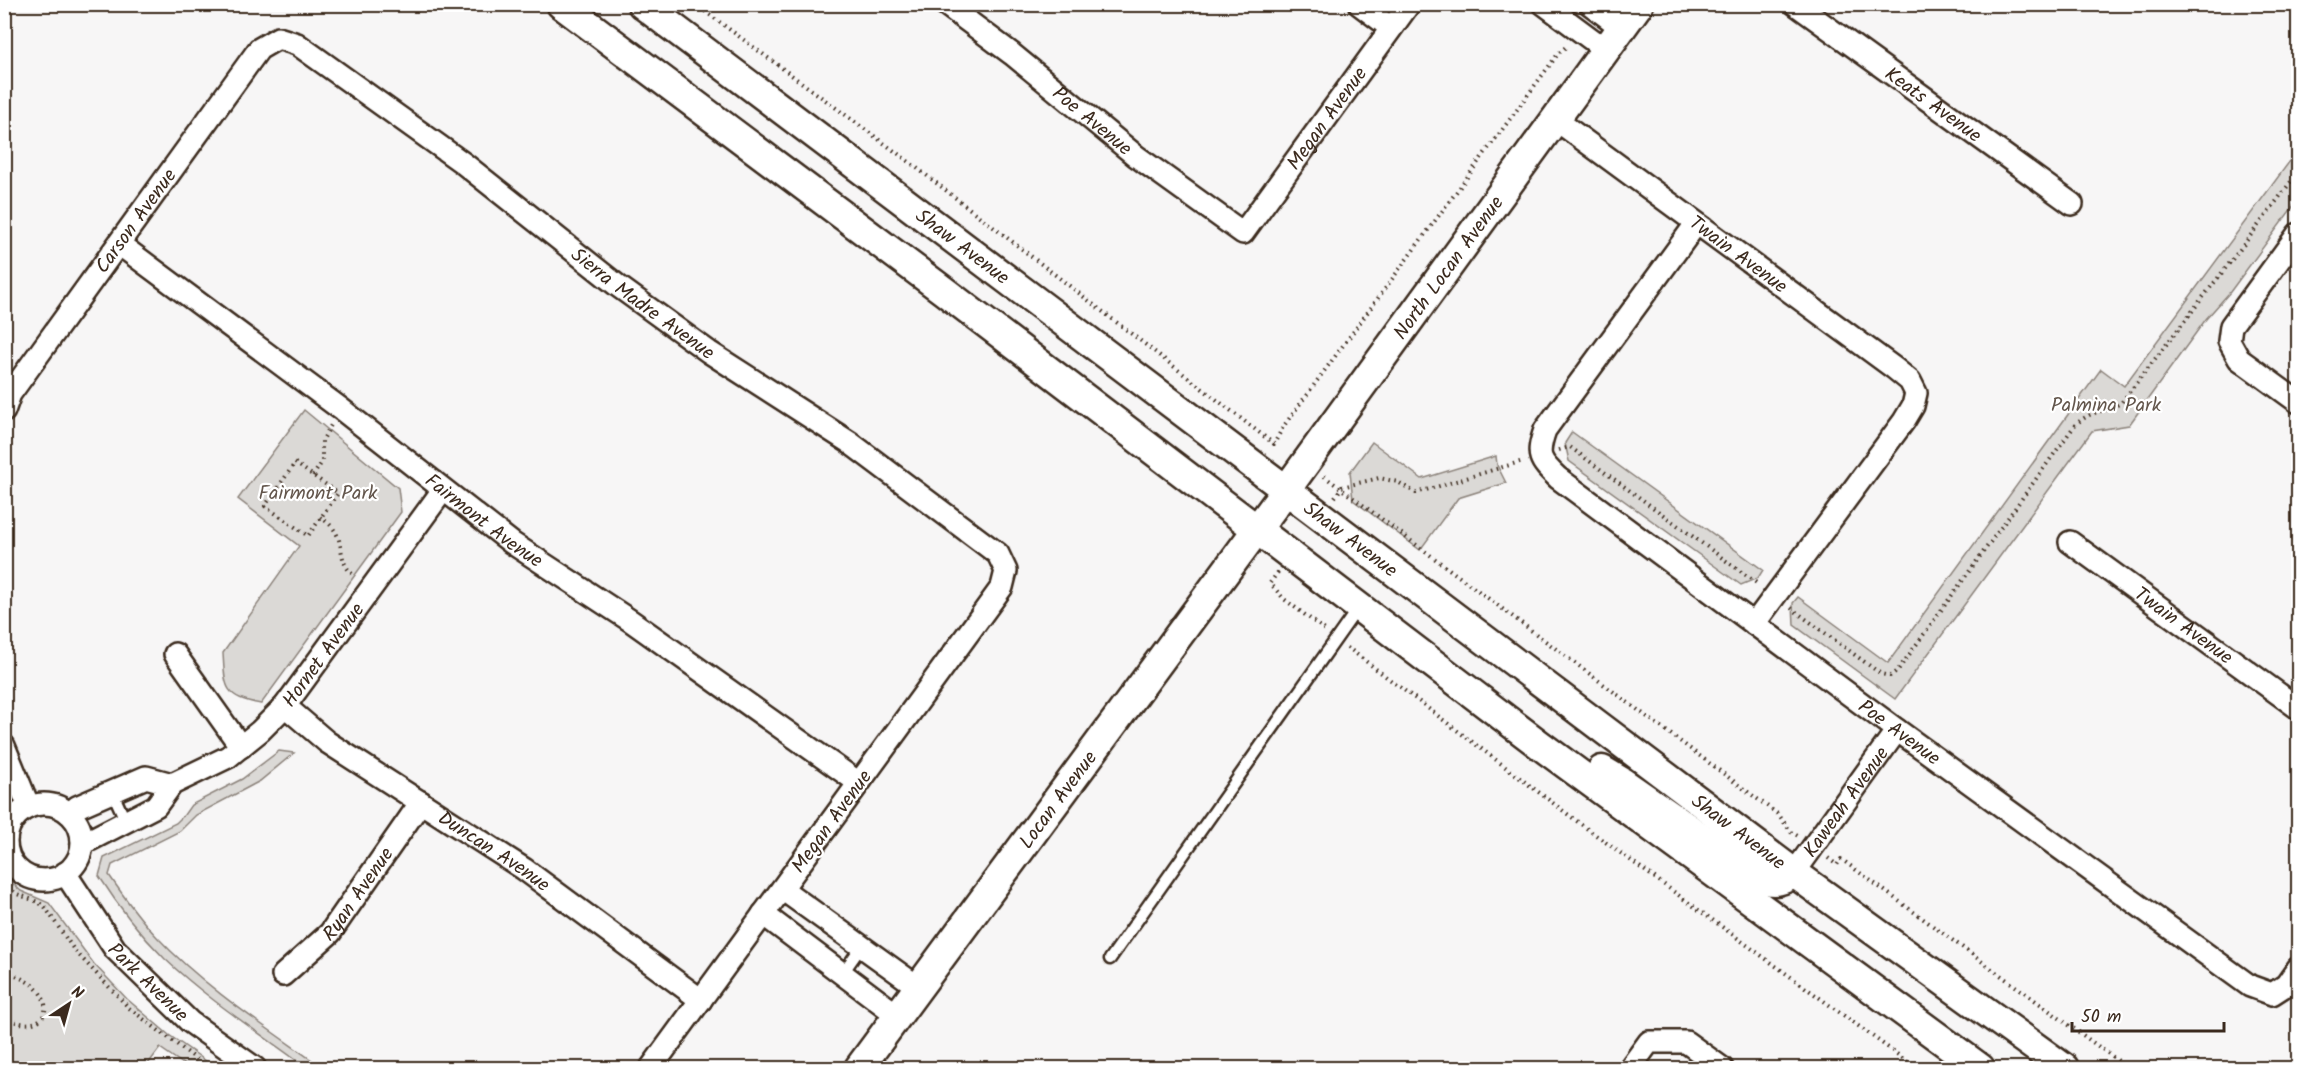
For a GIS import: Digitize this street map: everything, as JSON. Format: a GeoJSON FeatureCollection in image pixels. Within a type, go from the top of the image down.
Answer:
{"type":"FeatureCollection","features":[{"type":"Feature","properties":{"kind":"main road"},"geometry":{"type":"LineString","coordinates":[[561,4],[935,284],[1358,608],[1967,1065]]}},
{"type":"Feature","properties":{"kind":"main road","name":"Shaw Avenue"},"geometry":{"type":"LineString","coordinates":[[642,4],[1794,873],[2064,1068]]}},
{"type":"Feature","properties":{"kind":"main road","name":"North Locan Avenue"},"geometry":{"type":"LineString","coordinates":[[1257,530],[1640,4]]}},
{"type":"Feature","properties":{"kind":"main road","name":"Locan Avenue"},"geometry":{"type":"LineString","coordinates":[[859,1068],[1257,530]]}},
{"type":"Feature","properties":{"kind":"main road"},"geometry":{"type":"LineString","coordinates":[[1540,745],[1595,766],[1622,782],[1761,879],[1773,882],[1785,879],[1794,873]]}},
{"type":"Feature","properties":{"kind":"street","name":"Poe Avenue"},"geometry":{"type":"LineString","coordinates":[[945,4],[1012,54],[1136,156],[1243,233]]}},
{"type":"Feature","properties":{"kind":"street"},"geometry":{"type":"LineString","coordinates":[[1359,4],[1391,28]]}},
{"type":"Feature","properties":{"kind":"street","name":"Megan Avenue"},"geometry":{"type":"LineString","coordinates":[[1243,233],[1409,4]]}},
{"type":"Feature","properties":{"kind":"street"},"geometry":{"type":"LineString","coordinates":[[1544,4],[1614,39]]}},
{"type":"Feature","properties":{"kind":"street"},"geometry":{"type":"LineString","coordinates":[[1590,4],[1614,39]]}},
{"type":"Feature","properties":{"kind":"street","name":"Keats Avenue"},"geometry":{"type":"LineString","coordinates":[[1795,4],[2072,204]]}},
{"type":"Feature","properties":{"kind":"street","name":"Carson Avenue"},"geometry":{"type":"LineString","coordinates":[[4,411],[10,394],[259,49],[278,38]]}},
{"type":"Feature","properties":{"kind":"street","name":"Sierra Madre Avenue"},"geometry":{"type":"LineString","coordinates":[[278,38],[297,44],[463,163],[618,286],[710,352],[849,442],[998,554],[1006,571]]}},
{"type":"Feature","properties":{"kind":"street","name":"Twain Avenue"},"geometry":{"type":"LineString","coordinates":[[1555,119],[1894,368],[1910,381],[1916,393],[1904,421],[1754,624]]}},
{"type":"Feature","properties":{"kind":"street","name":"Poe Avenue"},"geometry":{"type":"LineString","coordinates":[[1696,224],[1545,430],[1539,446],[1543,463],[1558,478],[1897,730],[2250,986],[2271,994],[2286,986],[2298,968]]}},
{"type":"Feature","properties":{"kind":"street"},"geometry":{"type":"LineString","coordinates":[[2298,234],[2231,326],[2229,341],[2239,359],[2298,402]]}},
{"type":"Feature","properties":{"kind":"street","name":"Fairmont Avenue"},"geometry":{"type":"LineString","coordinates":[[119,244],[512,543],[631,621],[859,783]]}},
{"type":"Feature","properties":{"kind":"street","name":"Hornet Avenue"},"geometry":{"type":"LineString","coordinates":[[82,839],[90,840],[156,806],[172,784],[228,757],[260,731],[285,706],[443,490]]}},
{"type":"Feature","properties":{"kind":"street","name":"Twain Avenue"},"geometry":{"type":"LineString","coordinates":[[2070,542],[2298,708]]}},
{"type":"Feature","properties":{"kind":"street","name":"Megan Avenue"},"geometry":{"type":"LineString","coordinates":[[651,1068],[1002,587],[1006,571]]}},
{"type":"Feature","properties":{"kind":"street"},"geometry":{"type":"LineString","coordinates":[[175,654],[241,747]]}},
{"type":"Feature","properties":{"kind":"street","name":"Duncan Avenue"},"geometry":{"type":"LineString","coordinates":[[285,706],[327,742],[524,869],[701,1000]]}},
{"type":"Feature","properties":{"kind":"street","name":"Kaweah Avenue"},"geometry":{"type":"LineString","coordinates":[[1794,873],[1897,730]]}},
{"type":"Feature","properties":{"kind":"street"},"geometry":{"type":"LineString","coordinates":[[4,746],[29,807]]}},
{"type":"Feature","properties":{"kind":"street"},"geometry":{"type":"LineString","coordinates":[[69,814],[77,807],[146,777],[172,784]]}},
{"type":"Feature","properties":{"kind":"street","name":"Ryan Avenue"},"geometry":{"type":"LineString","coordinates":[[283,975],[330,933],[421,801]]}},
{"type":"Feature","properties":{"kind":"street"},"geometry":{"type":"LineString","coordinates":[[50,805],[69,814],[78,826],[82,839],[81,852],[75,864],[54,879],[41,880],[29,877],[18,870],[6,848],[6,835],[18,814],[29,807],[50,805]]}},
{"type":"Feature","properties":{"kind":"street","name":"Park Avenue"},"geometry":{"type":"LineString","coordinates":[[65,873],[115,949],[190,1022],[255,1068]]}},
{"type":"Feature","properties":{"kind":"street"},"geometry":{"type":"LineString","coordinates":[[782,889],[918,987]]}},
{"type":"Feature","properties":{"kind":"street"},"geometry":{"type":"LineString","coordinates":[[763,914],[897,1015]]}},
{"type":"Feature","properties":{"kind":"street"},"geometry":{"type":"LineString","coordinates":[[1629,1068],[1649,1042],[1686,1042],[1722,1068]]}},
{"type":"Feature","properties":{"kind":"lane"},"geometry":{"type":"LineString","coordinates":[[1110,959],[1358,608]]}},
{"type":"Feature","properties":{"kind":"lane"},"geometry":{"type":"LineString","coordinates":[[112,791],[126,822]]}},
{"type":"Feature","properties":{"kind":"lane"},"geometry":{"type":"LineString","coordinates":[[842,974],[861,946]]}},
{"type":"Feature","properties":{"kind":"path"},"geometry":{"type":"LineString","coordinates":[[695,4],[904,158],[1255,427],[1274,444],[1283,427],[1558,54],[1569,44]]}},
{"type":"Feature","properties":{"kind":"path"},"geometry":{"type":"LineString","coordinates":[[313,476],[322,462],[322,441],[340,410]]}},
{"type":"Feature","properties":{"kind":"path"},"geometry":{"type":"LineString","coordinates":[[295,463],[338,493],[320,517],[308,536],[265,506],[295,463]]}},
{"type":"Feature","properties":{"kind":"path"},"geometry":{"type":"LineString","coordinates":[[1321,516],[1342,488],[1779,815],[1791,832],[1837,865],[1841,859],[2128,1068]]}},
{"type":"Feature","properties":{"kind":"path"},"geometry":{"type":"LineString","coordinates":[[320,517],[333,527],[340,543],[342,559],[350,572],[371,587]]}},
{"type":"Feature","properties":{"kind":"path"},"geometry":{"type":"LineString","coordinates":[[1290,556],[1270,583],[1284,599],[1582,825],[1916,1068]]}},
{"type":"Feature","properties":{"kind":"path"},"geometry":{"type":"LineString","coordinates":[[4,883],[17,894],[45,907],[74,950],[129,1008],[208,1068]]}},
{"type":"Feature","properties":{"kind":"path"},"geometry":{"type":"LineString","coordinates":[[4,973],[15,975],[29,982],[39,989],[46,1000],[46,1011],[42,1019],[33,1023],[11,1021],[4,1017]]}},
{"type":"Feature","properties":{"kind":"path"},"geometry":{"type":"LineString","coordinates":[[4,1031],[11,1021]]}},
{"type":"Feature","properties":{"kind":"green space","name":"Palmina Park"},"geometry":{"type":"Polygon","coordinates":[[[2298,150],[2298,200],[2230,292],[2206,319],[2129,425],[2092,431],[1895,699],[1794,625],[1793,603],[1798,597],[1888,663],[2101,369],[2124,386],[2298,150]]]}},
{"type":"Feature","properties":{"kind":"green space","name":"Fairmont Park"},"geometry":{"type":"Polygon","coordinates":[[[304,410],[398,488],[401,512],[261,704],[240,698],[229,689],[226,683],[223,653],[299,546],[238,499],[304,410]]]}},
{"type":"Feature","properties":{"kind":"green space"},"geometry":{"type":"Polygon","coordinates":[[[1572,432],[1763,570],[1758,578],[1741,585],[1569,461],[1565,443],[1572,432]]]}},
{"type":"Feature","properties":{"kind":"green space"},"geometry":{"type":"Polygon","coordinates":[[[1372,442],[1422,479],[1496,456],[1497,465],[1506,483],[1458,498],[1420,550],[1353,500],[1350,472],[1372,442]]]}},
{"type":"Feature","properties":{"kind":"green space"},"geometry":{"type":"Polygon","coordinates":[[[279,751],[294,753],[260,781],[196,815],[180,831],[112,865],[109,875],[144,922],[176,956],[237,1006],[323,1068],[307,1068],[216,1002],[182,974],[138,930],[99,876],[104,858],[176,823],[191,805],[242,779],[279,751]]]}},
{"type":"Feature","properties":{"kind":"green space"},"geometry":{"type":"Polygon","coordinates":[[[4,876],[21,891],[49,903],[94,964],[127,999],[169,1035],[216,1068],[189,1068],[160,1048],[145,1068],[5,1068],[4,876]]]}}]}
